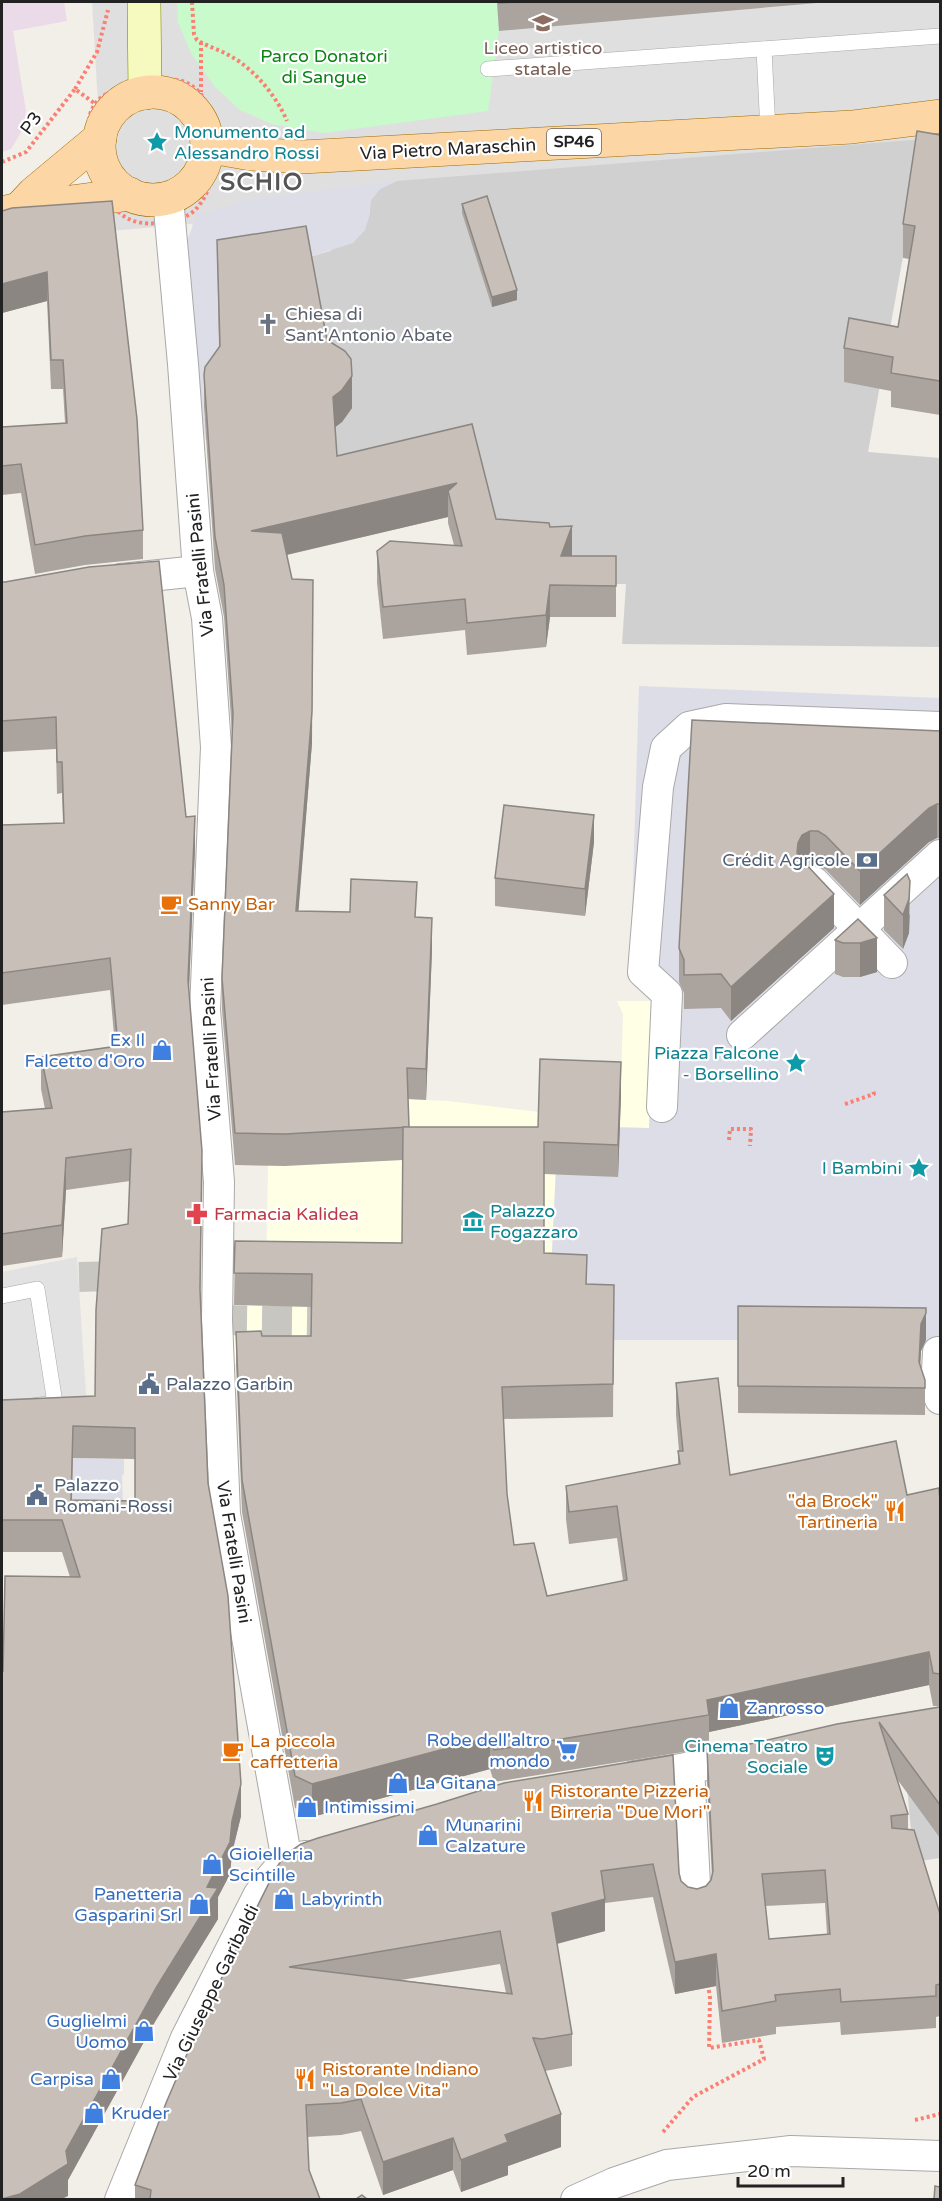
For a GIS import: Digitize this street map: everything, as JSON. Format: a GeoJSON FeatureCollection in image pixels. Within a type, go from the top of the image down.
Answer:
{"type":"FeatureCollection","features":[{"type":"Feature","properties":{"kind":"main road"},"geometry":{"type":"LineString","coordinates":[[144,2],[145,87]]}},
{"type":"Feature","properties":{"kind":"main road"},"geometry":{"type":"LineString","coordinates":[[10,211],[95,143],[111,113],[145,87]]}},
{"type":"Feature","properties":{"kind":"main road"},"geometry":{"type":"LineString","coordinates":[[10,211],[118,196],[155,200],[169,210],[180,193],[191,185],[212,148],[199,118],[189,106],[176,97],[145,87]]}},
{"type":"Feature","properties":{"kind":"main road","name":"Via Pietro Maraschin"},"geometry":{"type":"LineString","coordinates":[[212,148],[251,154],[302,157],[852,128],[940,116]]}},
{"type":"Feature","properties":{"kind":"main road"},"geometry":{"type":"LineString","coordinates":[[95,143],[106,171],[118,187],[118,196]]}},
{"type":"Feature","properties":{"kind":"street","name":"Via Fratelli Pasini"},"geometry":{"type":"LineString","coordinates":[[169,210],[198,571],[207,618],[216,747],[205,1010],[219,1182],[217,1320],[225,1514],[287,1861]]}},
{"type":"Feature","properties":{"kind":"street"},"geometry":{"type":"LineString","coordinates":[[99,580],[198,571]]}},
{"type":"Feature","properties":{"kind":"street"},"geometry":{"type":"LineString","coordinates":[[662,1107],[667,994],[644,972],[658,787],[666,748],[689,727],[726,719],[940,727]]}},
{"type":"Feature","properties":{"kind":"street"},"geometry":{"type":"LineString","coordinates":[[742,1035],[940,855]]}},
{"type":"Feature","properties":{"kind":"street"},"geometry":{"type":"LineString","coordinates":[[814,882],[892,963]]}},
{"type":"Feature","properties":{"kind":"street"},"geometry":{"type":"LineString","coordinates":[[938,1352],[936,1390],[940,1399]]}},
{"type":"Feature","properties":{"kind":"street"},"geometry":{"type":"LineString","coordinates":[[611,1779],[729,1763],[771,1754]]}},
{"type":"Feature","properties":{"kind":"street"},"geometry":{"type":"LineString","coordinates":[[689,1767],[696,1904]]}},
{"type":"Feature","properties":{"kind":"street"},"geometry":{"type":"LineString","coordinates":[[287,1861],[332,1848]]}},
{"type":"Feature","properties":{"kind":"street","name":"Via Giuseppe Garibaldi"},"geometry":{"type":"LineString","coordinates":[[120,2199],[186,2038],[258,1896],[271,1877],[287,1861]]}},
{"type":"Feature","properties":{"kind":"street"},"geometry":{"type":"LineString","coordinates":[[576,2199],[667,2165],[791,2151],[940,2156]]}},
{"type":"Feature","properties":{"kind":"street"},"geometry":{"type":"LineString","coordinates":[[628,2199],[675,2183],[705,2161]]}},
{"type":"Feature","properties":{"kind":"lane"},"geometry":{"type":"LineString","coordinates":[[488,69],[940,36]]}},
{"type":"Feature","properties":{"kind":"lane"},"geometry":{"type":"LineString","coordinates":[[764,49],[768,132]]}},
{"type":"Feature","properties":{"kind":"lane"},"geometry":{"type":"LineString","coordinates":[[2,1296],[38,1289],[55,1403],[2,1410]]}},
{"type":"Feature","properties":{"kind":"path","name":"P3"},"geometry":{"type":"LineString","coordinates":[[2,162],[26,152],[75,89],[97,52],[109,7],[108,2]]}},
{"type":"Feature","properties":{"kind":"path"},"geometry":{"type":"LineString","coordinates":[[192,2],[194,34],[197,40],[232,57],[254,72],[283,112],[302,157]]}},
{"type":"Feature","properties":{"kind":"path"},"geometry":{"type":"LineString","coordinates":[[201,42],[201,93],[212,116],[210,188],[195,210],[169,210],[144,225],[126,218],[117,211],[118,196],[92,169],[95,143],[87,125],[94,104],[113,89],[182,81],[201,93]]}},
{"type":"Feature","properties":{"kind":"path"},"geometry":{"type":"LineString","coordinates":[[75,89],[94,104]]}},
{"type":"Feature","properties":{"kind":"path"},"geometry":{"type":"LineString","coordinates":[[845,1104],[874,1094],[873,1090]]}},
{"type":"Feature","properties":{"kind":"path"},"geometry":{"type":"LineString","coordinates":[[729,1140],[730,1129],[751,1129],[750,1146]]}},
{"type":"Feature","properties":{"kind":"path"},"geometry":{"type":"LineString","coordinates":[[644,2173],[663,2131],[693,2097],[764,2059],[759,2040],[709,2048],[710,1998],[706,1974]]}},
{"type":"Feature","properties":{"kind":"shaded area"},"geometry":{"type":"Polygon","coordinates":[[[2,2],[64,2],[67,21],[13,31],[26,111],[23,129],[11,149],[2,152],[2,2]]]}},
{"type":"Feature","properties":{"kind":"shaded area"},"geometry":{"type":"Polygon","coordinates":[[[92,2],[940,2],[940,159],[110,231],[100,138],[92,2]]]}},
{"type":"Feature","properties":{"kind":"shaded area"},"geometry":{"type":"Polygon","coordinates":[[[924,139],[868,452],[940,458],[940,647],[622,644],[626,584],[562,584],[496,551],[472,456],[319,492],[333,429],[342,422],[306,258],[330,251],[369,217],[371,200],[380,189],[397,181],[924,139]]]}},
{"type":"Feature","properties":{"kind":"shaded area"},"geometry":{"type":"Polygon","coordinates":[[[397,181],[380,189],[371,200],[365,230],[353,243],[306,258],[221,388],[205,399],[204,417],[209,427],[220,436],[205,440],[182,271],[182,253],[192,228],[195,210],[204,214],[247,200],[397,181]]]}},
{"type":"Feature","properties":{"kind":"shaded area","name":"Piazza Falcone - Borsellino"},"geometry":{"type":"Polygon","coordinates":[[[639,686],[940,698],[940,1351],[926,1354],[926,1335],[738,1340],[613,1340],[549,1315],[558,1126],[649,1128],[654,1001],[630,978],[639,686]]]}},
{"type":"Feature","properties":{"kind":"shaded area"},"geometry":{"type":"Polygon","coordinates":[[[617,1001],[654,1001],[649,1128],[558,1126],[549,1315],[260,1363],[233,1364],[234,1273],[266,1273],[268,1165],[285,1166],[359,1097],[448,1101],[539,1112],[620,1115],[623,1014],[617,1001]]]}},
{"type":"Feature","properties":{"kind":"shaded area"},"geometry":{"type":"Polygon","coordinates":[[[77,1257],[88,1425],[2,1428],[2,1272],[77,1257]]]}},
{"type":"Feature","properties":{"kind":"shaded area"},"geometry":{"type":"Polygon","coordinates":[[[73,1458],[124,1459],[124,1474],[122,1475],[124,1533],[71,1532],[73,1458]]]}},
{"type":"Feature","properties":{"kind":"shaded area"},"geometry":{"type":"Polygon","coordinates":[[[903,1745],[940,1760],[940,1858],[914,1862],[903,1745]]]}},
{"type":"Feature","properties":{"kind":"green space","name":"Parco Donatori di Sangue"},"geometry":{"type":"Polygon","coordinates":[[[177,2],[497,2],[499,31],[488,111],[324,133],[272,124],[240,110],[215,87],[191,53],[178,22],[177,2]]]}},
{"type":"Feature","properties":{"kind":"building"},"geometry":{"type":"Polygon","coordinates":[[[917,131],[940,135],[940,381],[891,373],[893,357],[844,348],[849,318],[898,327],[915,226],[903,224],[917,131]]]}},
{"type":"Feature","properties":{"kind":"building"},"geometry":{"type":"Polygon","coordinates":[[[487,196],[517,290],[492,297],[462,204],[487,196]]]}},
{"type":"Feature","properties":{"kind":"building"},"geometry":{"type":"Polygon","coordinates":[[[112,201],[137,419],[143,530],[85,536],[35,545],[21,464],[2,466],[2,427],[67,423],[63,360],[51,360],[47,272],[2,284],[2,211],[12,208],[112,201]]]}},
{"type":"Feature","properties":{"kind":"building"},"geometry":{"type":"Polygon","coordinates":[[[306,226],[327,340],[345,351],[351,359],[352,376],[342,390],[333,397],[337,456],[472,424],[496,519],[549,523],[550,527],[572,526],[561,556],[616,556],[616,586],[550,585],[546,615],[467,623],[465,599],[383,607],[377,551],[390,541],[462,546],[448,491],[457,483],[251,531],[282,533],[292,579],[313,580],[312,711],[296,911],[350,912],[351,879],[417,882],[415,917],[432,918],[426,1069],[407,1068],[409,1127],[285,1134],[235,1133],[222,978],[233,714],[224,585],[215,537],[204,375],[205,367],[220,346],[217,240],[306,226]]]}},
{"type":"Feature","properties":{"kind":"building"},"geometry":{"type":"Polygon","coordinates":[[[159,561],[186,817],[195,816],[188,980],[202,1151],[200,1289],[208,1483],[228,1596],[241,1784],[232,1821],[230,1842],[207,1887],[218,1888],[156,1988],[66,2151],[68,2164],[20,2194],[2,2199],[2,1671],[5,1576],[80,1577],[62,1520],[2,1520],[2,1400],[95,1396],[96,1310],[102,1229],[128,1224],[131,1149],[66,1158],[62,1225],[2,1234],[2,1112],[52,1108],[41,1057],[118,1046],[110,958],[2,973],[2,825],[64,823],[62,762],[57,762],[56,717],[2,721],[2,582],[89,567],[159,561]],[[73,1426],[71,1500],[135,1501],[135,1428],[73,1426]]]}},
{"type":"Feature","properties":{"kind":"building"},"geometry":{"type":"Polygon","coordinates":[[[692,720],[940,731],[940,804],[929,808],[860,871],[826,836],[818,831],[810,831],[802,835],[797,853],[834,894],[731,987],[721,974],[684,975],[684,960],[679,948],[692,720]]]}},
{"type":"Feature","properties":{"kind":"building"},"geometry":{"type":"Polygon","coordinates":[[[504,805],[594,815],[585,889],[495,878],[504,805]]]}},
{"type":"Feature","properties":{"kind":"building"},"geometry":{"type":"Polygon","coordinates":[[[907,874],[910,881],[909,899],[903,915],[884,895],[907,874]]]}},
{"type":"Feature","properties":{"kind":"building"},"geometry":{"type":"Polygon","coordinates":[[[858,919],[877,938],[860,943],[843,943],[835,940],[858,919]]]}},
{"type":"Feature","properties":{"kind":"building"},"geometry":{"type":"Polygon","coordinates":[[[540,1059],[621,1062],[618,1145],[544,1142],[544,1253],[587,1255],[586,1284],[614,1285],[613,1384],[502,1387],[507,1494],[514,1545],[534,1543],[547,1596],[627,1580],[617,1506],[569,1512],[566,1486],[680,1464],[678,1451],[683,1451],[676,1383],[718,1378],[730,1475],[896,1441],[907,1495],[939,1488],[940,1674],[933,1673],[929,1652],[707,1700],[709,1715],[494,1750],[490,1737],[312,1784],[295,1776],[242,1480],[236,1332],[261,1331],[262,1336],[311,1336],[312,1274],[234,1273],[235,1241],[402,1243],[403,1127],[538,1127],[540,1059]]]}},
{"type":"Feature","properties":{"kind":"building"},"geometry":{"type":"Polygon","coordinates":[[[738,1306],[926,1308],[921,1324],[919,1362],[925,1388],[738,1386],[738,1306]]]}},
{"type":"Feature","properties":{"kind":"building"},"geometry":{"type":"Polygon","coordinates":[[[940,1707],[940,1805],[879,1722],[908,1814],[891,1816],[892,1828],[914,1830],[940,1914],[940,1984],[936,1985],[936,1996],[841,2002],[840,1989],[775,1995],[776,2001],[722,2011],[716,1954],[675,1962],[653,1864],[601,1871],[605,1899],[552,1913],[572,2034],[542,2039],[533,2038],[561,2114],[505,2135],[508,2142],[461,2160],[453,2138],[383,2162],[361,2099],[341,2103],[306,2105],[309,2170],[320,2199],[150,2199],[151,2190],[135,2185],[166,2103],[208,2005],[277,1867],[285,1855],[301,1844],[504,1783],[673,1755],[679,1873],[681,1881],[688,1887],[697,1889],[706,1886],[711,1880],[713,1871],[707,1750],[733,1748],[837,1724],[940,1707]],[[825,1870],[762,1874],[769,1939],[830,1934],[825,1870]],[[500,1931],[289,1967],[512,1994],[500,1931]]]}},
{"type":"Feature","properties":{"kind":"building"},"geometry":{"type":"Polygon","coordinates":[[[935,2186],[940,2187],[940,2199],[934,2199],[935,2186]]]}},
{"type":"Feature","properties":{"kind":"tunnel"},"geometry":{"type":"LineString","coordinates":[[79,1277],[216,1273]]}},
{"type":"Feature","properties":{"kind":"tunnel"},"geometry":{"type":"LineString","coordinates":[[217,1320],[352,1322]]}},
{"type":"Feature","properties":{"kind":"place","name":"Liceo artistico statale"},"geometry":{"type":"Point","coordinates":[543,23]}},
{"type":"Feature","properties":{"kind":"place","name":"Monumento ad Alessandro Rossi"},"geometry":{"type":"Point","coordinates":[157,142]}},
{"type":"Feature","properties":{"kind":"place","name":"Chiesa di Sant'Antonio Abate"},"geometry":{"type":"Point","coordinates":[268,324]}},
{"type":"Feature","properties":{"kind":"place","name":"Crédit Agricole"},"geometry":{"type":"Point","coordinates":[867,860]}},
{"type":"Feature","properties":{"kind":"place","name":"Sanny Bar"},"geometry":{"type":"Point","coordinates":[171,904]}},
{"type":"Feature","properties":{"kind":"place","name":"Ex Il Falcetto d'Oro"},"geometry":{"type":"Point","coordinates":[162,1050]}},
{"type":"Feature","properties":{"kind":"place","name":"Piazza Falcone - Borsellino"},"geometry":{"type":"Point","coordinates":[796,1063]}},
{"type":"Feature","properties":{"kind":"place","name":"I Bambini"},"geometry":{"type":"Point","coordinates":[919,1168]}},
{"type":"Feature","properties":{"kind":"place","name":"Farmacia Kalidea"},"geometry":{"type":"Point","coordinates":[197,1214]}},
{"type":"Feature","properties":{"kind":"place","name":"Palazzo Fogazzaro"},"geometry":{"type":"Point","coordinates":[473,1221]}},
{"type":"Feature","properties":{"kind":"place","name":"Palazzo Garbin"},"geometry":{"type":"Point","coordinates":[149,1384]}},
{"type":"Feature","properties":{"kind":"place","name":"Palazzo Romani-Rossi"},"geometry":{"type":"Point","coordinates":[37,1495]}},
{"type":"Feature","properties":{"kind":"place","name":"\"da Brock\" Tartineria"},"geometry":{"type":"Point","coordinates":[895,1511]}},
{"type":"Feature","properties":{"kind":"place","name":"Zanrosso"},"geometry":{"type":"Point","coordinates":[729,1708]}},
{"type":"Feature","properties":{"kind":"place","name":"Robe dell'altro mondo"},"geometry":{"type":"Point","coordinates":[567,1750]}},
{"type":"Feature","properties":{"kind":"place","name":"La piccola caffetteria"},"geometry":{"type":"Point","coordinates":[233,1751]}},
{"type":"Feature","properties":{"kind":"place","name":"Cinema Teatro Sociale"},"geometry":{"type":"Point","coordinates":[825,1756]}},
{"type":"Feature","properties":{"kind":"place","name":"La Gitana"},"geometry":{"type":"Point","coordinates":[398,1783]}},
{"type":"Feature","properties":{"kind":"place","name":"Ristorante Pizzeria Birreria \"Due Mori\""},"geometry":{"type":"Point","coordinates":[533,1801]}},
{"type":"Feature","properties":{"kind":"place","name":"Intimissimi"},"geometry":{"type":"Point","coordinates":[307,1807]}},
{"type":"Feature","properties":{"kind":"place","name":"Munarini Calzature"},"geometry":{"type":"Point","coordinates":[428,1835]}},
{"type":"Feature","properties":{"kind":"place","name":"Gioielleria Scintille"},"geometry":{"type":"Point","coordinates":[212,1864]}},
{"type":"Feature","properties":{"kind":"place","name":"Labyrinth"},"geometry":{"type":"Point","coordinates":[284,1899]}},
{"type":"Feature","properties":{"kind":"place","name":"Panetteria Gasparini Srl"},"geometry":{"type":"Point","coordinates":[199,1904]}},
{"type":"Feature","properties":{"kind":"place","name":"Guglielmi Uomo"},"geometry":{"type":"Point","coordinates":[144,2031]}},
{"type":"Feature","properties":{"kind":"place","name":"Carpisa"},"geometry":{"type":"Point","coordinates":[111,2079]}},
{"type":"Feature","properties":{"kind":"place","name":"Ristorante Indiano \"La Dolce Vita\""},"geometry":{"type":"Point","coordinates":[305,2079]}},
{"type":"Feature","properties":{"kind":"place","name":"Kruder"},"geometry":{"type":"Point","coordinates":[94,2113]}},
{"type":"Feature","properties":{"kind":"district","name":"SCHIO"},"geometry":{"type":"Point","coordinates":[262,182]}}]}
